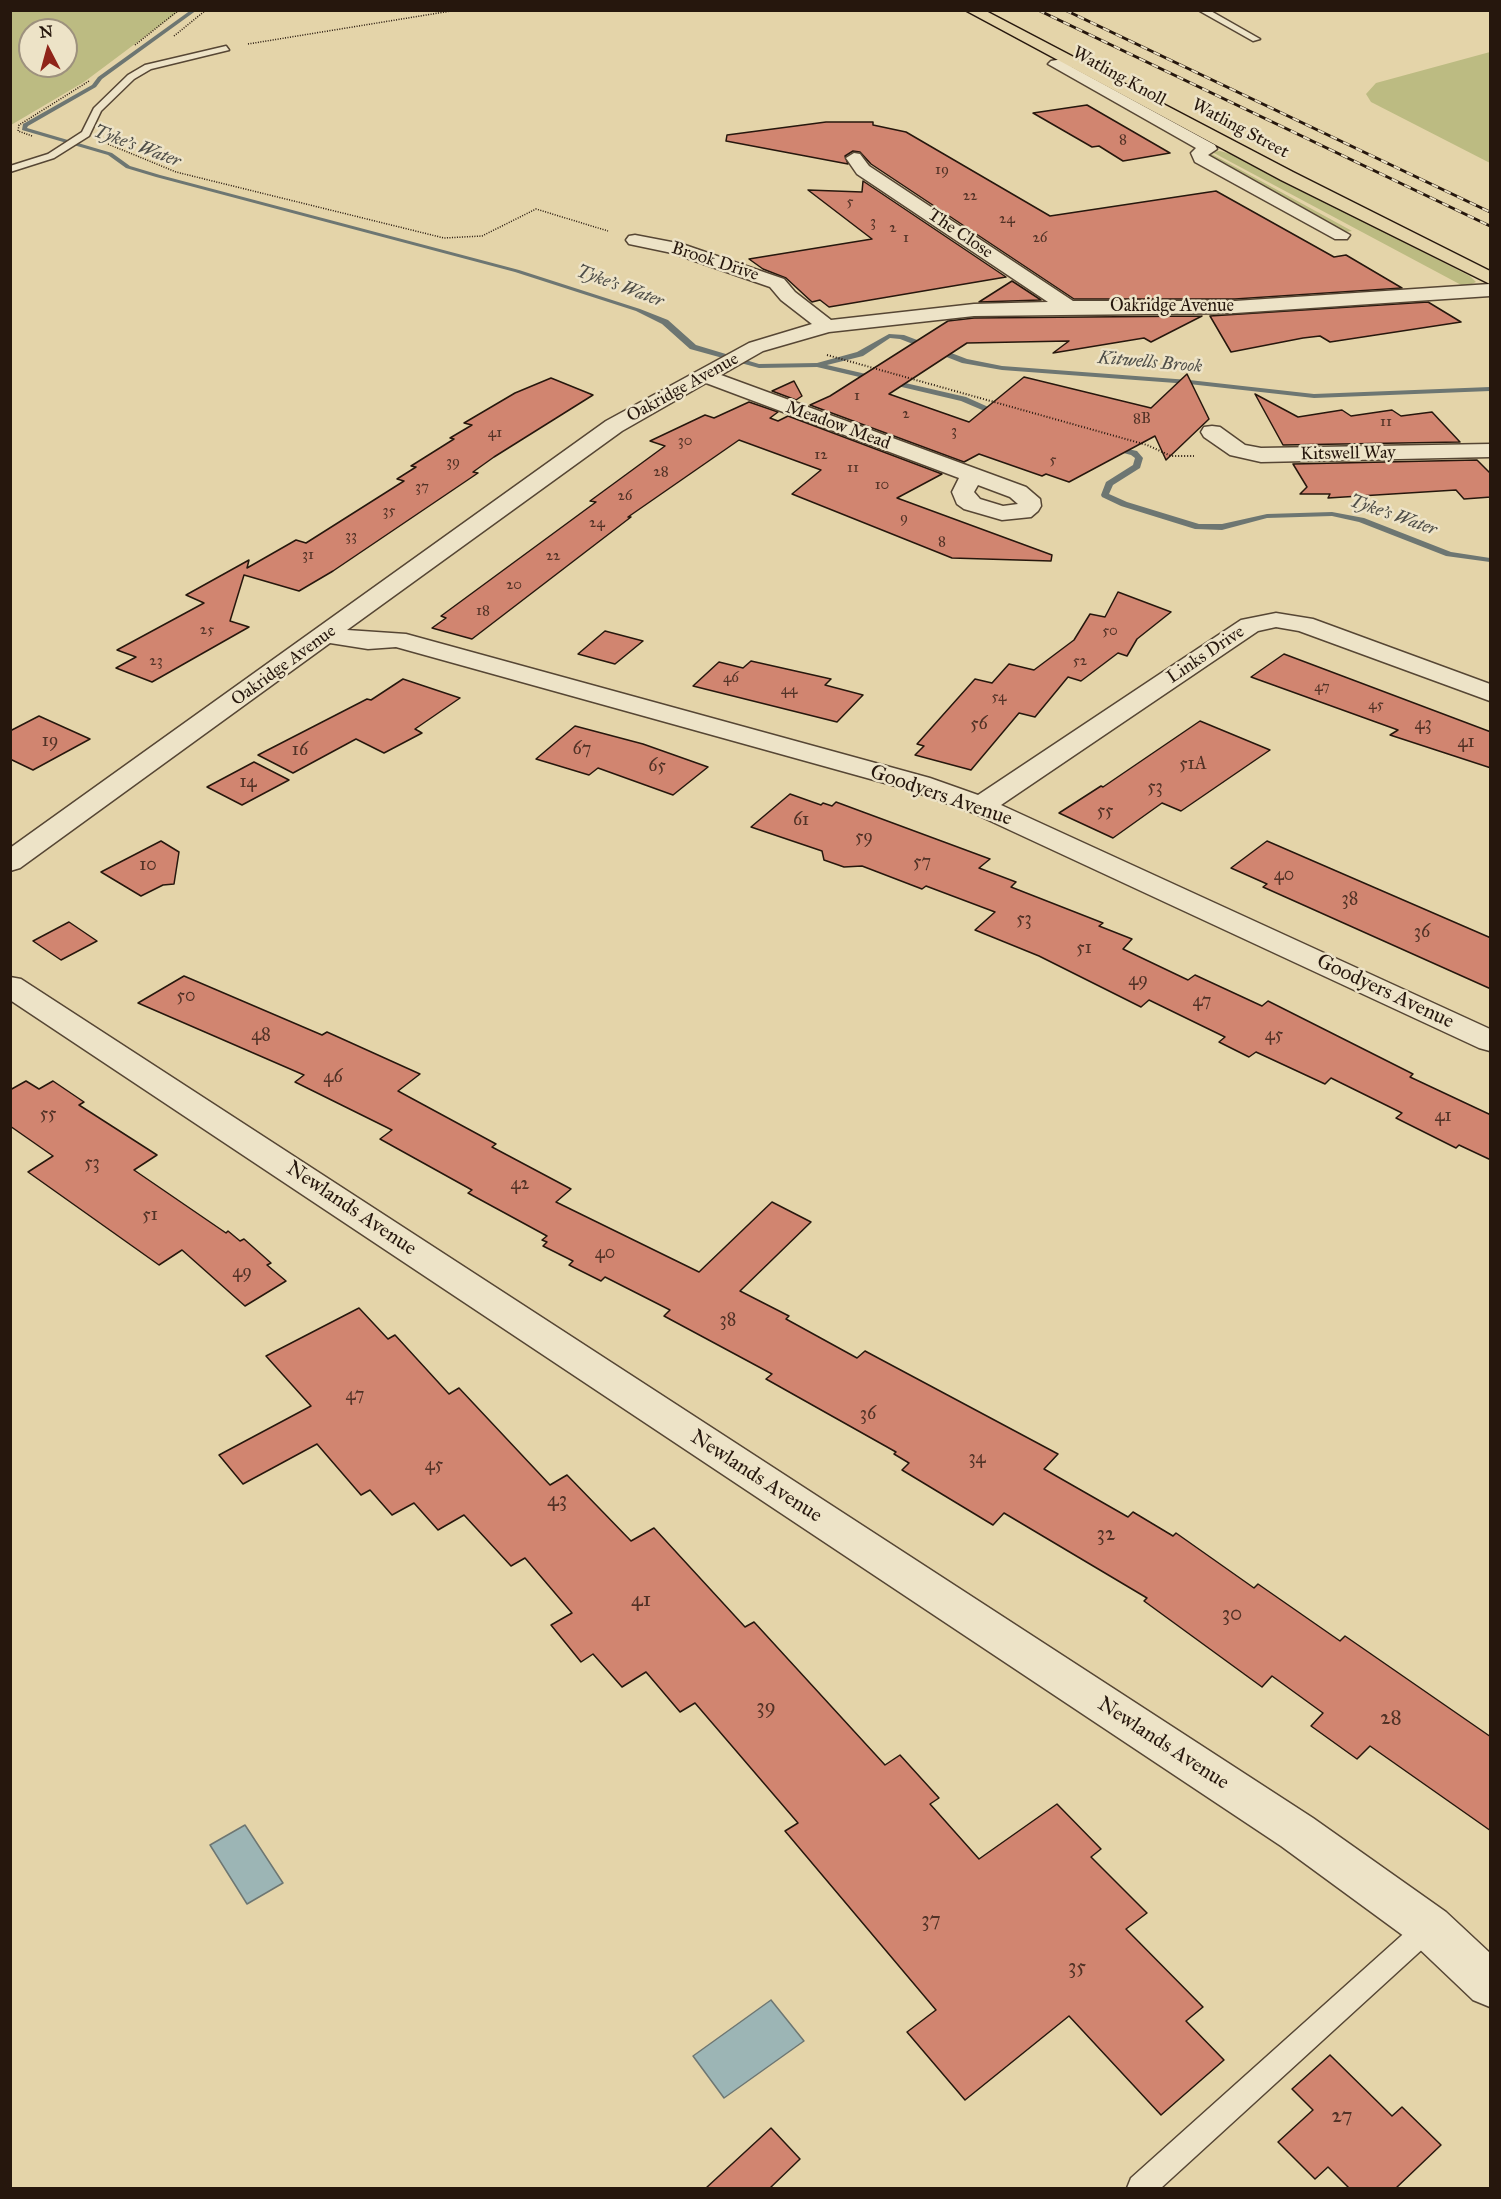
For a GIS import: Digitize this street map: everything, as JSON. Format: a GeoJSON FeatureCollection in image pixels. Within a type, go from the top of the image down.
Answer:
{"type":"FeatureCollection","features":[{"type":"Feature","properties":{"kind":"main road","name":"Watling Street"},"geometry":{"type":"LineString","coordinates":[[972,10],[1230,146],[1491,278]]}},
{"type":"Feature","properties":{"kind":"street","name":"Watling Knoll"},"geometry":{"type":"LineString","coordinates":[[1074,62],[1056,64],[1209,149]]}},
{"type":"Feature","properties":{"kind":"street"},"geometry":{"type":"LineString","coordinates":[[1230,146],[1199,153],[1201,158],[1341,235]]}},
{"type":"Feature","properties":{"kind":"street","name":"The Close"},"geometry":{"type":"LineString","coordinates":[[854,158],[864,170],[1069,307]]}},
{"type":"Feature","properties":{"kind":"street"},"geometry":{"type":"LineString","coordinates":[[634,220],[630,227],[635,240]]}},
{"type":"Feature","properties":{"kind":"street","name":"Brook Drive"},"geometry":{"type":"LineString","coordinates":[[635,240],[652,251],[695,267],[788,296],[827,326]]}},
{"type":"Feature","properties":{"kind":"street","name":"Oakridge Avenue"},"geometry":{"type":"LineString","coordinates":[[10,862],[614,426],[736,358],[774,341],[827,326],[974,310],[1069,307],[1235,307],[1491,290]]}},
{"type":"Feature","properties":{"kind":"street","name":"Meadow Mead"},"geometry":{"type":"LineString","coordinates":[[705,376],[972,475]]}},
{"type":"Feature","properties":{"kind":"street","name":"Kitswell Way"},"geometry":{"type":"LineString","coordinates":[[1212,432],[1238,450],[1261,455],[1491,450]]}},
{"type":"Feature","properties":{"kind":"street","name":"Goodyers Avenue"},"geometry":{"type":"LineString","coordinates":[[353,616],[390,630],[397,639]]}},
{"type":"Feature","properties":{"kind":"street","name":"Links Drive"},"geometry":{"type":"LineString","coordinates":[[981,806],[1250,625],[1276,620],[1304,624],[1491,693]]}},
{"type":"Feature","properties":{"kind":"street","name":"Goodyers Avenue"},"geometry":{"type":"LineString","coordinates":[[327,635],[368,641],[397,639],[920,784],[981,806],[1491,1041]]}},
{"type":"Feature","properties":{"kind":"street","name":"Newlands Avenue"},"geometry":{"type":"LineString","coordinates":[[10,986],[1248,1800],[1429,1927],[1491,1984]]}},
{"type":"Feature","properties":{"kind":"lane"},"geometry":{"type":"LineString","coordinates":[[1202,10],[1256,39]]}},
{"type":"Feature","properties":{"kind":"lane"},"geometry":{"type":"LineString","coordinates":[[10,169],[51,156],[86,134],[97,110],[140,72],[174,58],[226,48]]}},
{"type":"Feature","properties":{"kind":"lane"},"geometry":{"type":"LineString","coordinates":[[1141,2188],[1429,1927]]}},
{"type":"Feature","properties":{"kind":"path"},"geometry":{"type":"LineString","coordinates":[[226,48],[457,10]]}},
{"type":"Feature","properties":{"kind":"path"},"geometry":{"type":"LineString","coordinates":[[76,140],[92,138],[176,172],[444,238],[482,236],[536,209],[635,240]]}},
{"type":"Feature","properties":{"kind":"path"},"geometry":{"type":"LineString","coordinates":[[774,341],[1147,445],[1171,456],[1202,456]]}},
{"type":"Feature","properties":{"kind":"shaded area"},"geometry":{"type":"Polygon","coordinates":[[[10,11],[179,11],[84,82],[11,125],[10,11]]]}},
{"type":"Feature","properties":{"kind":"shaded area"},"geometry":{"type":"Polygon","coordinates":[[[1490,52],[1490,163],[1371,102],[1366,94],[1376,83],[1490,52]]]}},
{"type":"Feature","properties":{"kind":"shaded area"},"geometry":{"type":"Polygon","coordinates":[[[1220,151],[1231,154],[1470,276],[1476,282],[1465,287],[1212,152],[1220,151]]]}},
{"type":"Feature","properties":{"kind":"shaded area"},"geometry":{"type":"Polygon","coordinates":[[[1210,153],[1352,231],[1346,232],[1213,160],[1208,157],[1210,153]]]}},
{"type":"Feature","properties":{"kind":"water"},"geometry":{"type":"Polygon","coordinates":[[[245,1825],[283,1883],[247,1904],[210,1845],[245,1825]]]}},
{"type":"Feature","properties":{"kind":"water"},"geometry":{"type":"Polygon","coordinates":[[[771,2000],[804,2041],[724,2098],[693,2056],[771,2000]]]}},
{"type":"Feature","properties":{"kind":"building"},"geometry":{"type":"Polygon","coordinates":[[[1087,105],[1170,153],[1123,161],[1099,146],[1092,147],[1033,113],[1087,105]]]}},
{"type":"Feature","properties":{"kind":"building"},"geometry":{"type":"Polygon","coordinates":[[[826,122],[873,122],[873,125],[906,132],[1050,216],[1216,191],[1334,257],[1346,255],[1402,288],[1235,299],[1074,299],[871,164],[860,152],[853,151],[845,156],[848,164],[726,141],[727,135],[826,122]]]}},
{"type":"Feature","properties":{"kind":"building"},"geometry":{"type":"Polygon","coordinates":[[[863,181],[1006,277],[829,307],[820,300],[812,302],[786,278],[763,269],[749,259],[872,239],[808,190],[862,192],[863,181]]]}},
{"type":"Feature","properties":{"kind":"building"},"geometry":{"type":"Polygon","coordinates":[[[1012,281],[1041,300],[979,302],[1012,281]]]}},
{"type":"Feature","properties":{"kind":"building"},"geometry":{"type":"Polygon","coordinates":[[[1428,302],[1461,322],[1330,342],[1320,336],[1303,338],[1231,352],[1210,316],[1428,302]]]}},
{"type":"Feature","properties":{"kind":"building"},"geometry":{"type":"Polygon","coordinates":[[[1202,316],[1151,342],[1144,338],[1053,353],[1069,341],[967,343],[889,394],[969,422],[1024,377],[1151,408],[1187,374],[1209,419],[1166,460],[1155,436],[1069,482],[1046,474],[1042,476],[979,454],[964,462],[810,405],[830,396],[948,321],[974,318],[1202,316]]]}},
{"type":"Feature","properties":{"kind":"building"},"geometry":{"type":"Polygon","coordinates":[[[551,378],[593,395],[494,457],[473,472],[478,473],[333,571],[299,591],[244,575],[230,621],[249,627],[152,682],[116,668],[136,657],[117,650],[204,603],[186,595],[249,560],[247,568],[296,540],[306,543],[404,481],[397,479],[416,467],[411,466],[472,425],[464,423],[515,393],[551,378]]]}},
{"type":"Feature","properties":{"kind":"building"},"geometry":{"type":"Polygon","coordinates":[[[794,381],[802,396],[796,400],[772,391],[794,381]]]}},
{"type":"Feature","properties":{"kind":"building"},"geometry":{"type":"Polygon","coordinates":[[[1255,394],[1298,417],[1342,410],[1351,416],[1392,410],[1401,416],[1432,412],[1460,442],[1283,445],[1255,394]]]}},
{"type":"Feature","properties":{"kind":"building"},"geometry":{"type":"Polygon","coordinates":[[[749,402],[778,412],[770,418],[778,421],[788,416],[942,474],[897,498],[1052,555],[1051,561],[952,558],[792,494],[821,470],[739,440],[628,517],[631,517],[472,639],[432,628],[446,618],[441,616],[596,502],[590,501],[665,446],[650,441],[705,415],[714,418],[749,402]]]}},
{"type":"Feature","properties":{"kind":"building"},"geometry":{"type":"Polygon","coordinates":[[[1477,460],[1491,474],[1491,497],[1464,499],[1456,490],[1328,498],[1330,494],[1300,494],[1307,487],[1293,464],[1477,460]]]}},
{"type":"Feature","properties":{"kind":"building"},"geometry":{"type":"Polygon","coordinates":[[[1118,592],[1171,612],[1137,639],[1127,656],[1118,653],[1081,681],[1068,677],[1035,717],[1019,713],[971,770],[915,755],[924,746],[917,744],[975,679],[992,683],[1009,664],[1034,670],[1074,640],[1090,614],[1105,617],[1118,592]]]}},
{"type":"Feature","properties":{"kind":"building"},"geometry":{"type":"Polygon","coordinates":[[[605,631],[643,641],[615,664],[578,654],[605,631]]]}},
{"type":"Feature","properties":{"kind":"building"},"geometry":{"type":"Polygon","coordinates":[[[1284,654],[1491,732],[1491,768],[1390,735],[1398,730],[1251,677],[1284,654]]]}},
{"type":"Feature","properties":{"kind":"building"},"geometry":{"type":"Polygon","coordinates":[[[751,661],[831,679],[825,685],[863,695],[837,722],[693,686],[719,662],[743,668],[751,661]]]}},
{"type":"Feature","properties":{"kind":"building"},"geometry":{"type":"Polygon","coordinates":[[[403,679],[460,698],[415,729],[422,733],[384,753],[356,739],[293,773],[258,755],[367,699],[371,700],[403,679]]]}},
{"type":"Feature","properties":{"kind":"building"},"geometry":{"type":"Polygon","coordinates":[[[39,716],[90,739],[33,770],[10,759],[10,731],[39,716]]]}},
{"type":"Feature","properties":{"kind":"building"},"geometry":{"type":"Polygon","coordinates":[[[1200,721],[1270,750],[1181,811],[1162,803],[1113,838],[1059,813],[1101,786],[1103,787],[1200,721]]]}},
{"type":"Feature","properties":{"kind":"building"},"geometry":{"type":"Polygon","coordinates":[[[575,726],[643,744],[708,767],[673,795],[598,768],[589,775],[536,759],[575,726]]]}},
{"type":"Feature","properties":{"kind":"building"},"geometry":{"type":"Polygon","coordinates":[[[254,762],[289,780],[242,805],[207,787],[254,762]]]}},
{"type":"Feature","properties":{"kind":"building"},"geometry":{"type":"Polygon","coordinates":[[[790,794],[821,805],[823,803],[832,806],[836,802],[990,859],[979,868],[1016,882],[1011,887],[1103,923],[1099,926],[1132,939],[1123,949],[1188,980],[1195,975],[1262,1006],[1268,1001],[1413,1074],[1410,1077],[1491,1115],[1491,1160],[1459,1145],[1456,1148],[1396,1118],[1402,1113],[1331,1078],[1325,1084],[1256,1052],[1249,1057],[1219,1042],[1225,1037],[1149,1000],[1141,1007],[1039,956],[975,930],[995,912],[926,886],[922,889],[862,866],[844,867],[824,860],[822,851],[751,827],[790,794]]]}},
{"type":"Feature","properties":{"kind":"building"},"geometry":{"type":"Polygon","coordinates":[[[161,841],[179,852],[174,884],[163,885],[141,896],[101,872],[161,841]]]}},
{"type":"Feature","properties":{"kind":"building"},"geometry":{"type":"Polygon","coordinates":[[[1267,841],[1491,938],[1491,989],[1263,887],[1267,884],[1231,868],[1267,841]]]}},
{"type":"Feature","properties":{"kind":"building"},"geometry":{"type":"Polygon","coordinates":[[[69,922],[97,941],[61,960],[33,941],[69,922]]]}},
{"type":"Feature","properties":{"kind":"building"},"geometry":{"type":"Polygon","coordinates":[[[184,976],[322,1035],[327,1032],[420,1074],[398,1091],[496,1144],[492,1147],[571,1189],[556,1202],[699,1272],[772,1202],[811,1222],[740,1291],[789,1316],[786,1319],[857,1358],[865,1351],[1058,1454],[1044,1469],[1128,1517],[1133,1512],[1173,1536],[1176,1533],[1254,1588],[1258,1584],[1340,1641],[1345,1636],[1491,1737],[1491,1831],[1370,1746],[1357,1759],[1311,1726],[1323,1713],[1272,1676],[1262,1687],[1144,1601],[1147,1598],[1004,1513],[993,1525],[902,1470],[909,1463],[894,1454],[896,1452],[766,1379],[772,1374],[664,1316],[670,1310],[605,1277],[601,1281],[569,1265],[573,1261],[543,1246],[547,1242],[542,1240],[547,1236],[468,1193],[472,1190],[380,1139],[392,1130],[295,1082],[304,1075],[138,1003],[184,976]]]}},
{"type":"Feature","properties":{"kind":"building"},"geometry":{"type":"Polygon","coordinates":[[[26,1081],[39,1089],[53,1081],[84,1102],[79,1105],[157,1155],[134,1170],[226,1233],[228,1231],[240,1241],[244,1239],[271,1263],[267,1265],[286,1281],[245,1306],[182,1250],[159,1265],[28,1172],[53,1156],[10,1126],[10,1090],[26,1081]]]}},
{"type":"Feature","properties":{"kind":"building"},"geometry":{"type":"Polygon","coordinates":[[[359,1308],[388,1339],[395,1335],[449,1394],[459,1388],[550,1485],[567,1475],[631,1541],[654,1528],[745,1627],[754,1622],[885,1765],[900,1755],[939,1798],[930,1804],[979,1859],[1057,1804],[1101,1849],[1091,1857],[1147,1913],[1126,1929],[1203,2007],[1186,2021],[1224,2060],[1161,2115],[1069,2016],[965,2100],[907,2032],[936,2010],[785,1831],[798,1823],[695,1703],[680,1712],[646,1672],[622,1687],[593,1654],[581,1662],[551,1625],[572,1613],[525,1558],[511,1566],[464,1515],[438,1530],[414,1503],[392,1515],[370,1490],[361,1495],[317,1444],[243,1484],[219,1455],[311,1406],[266,1356],[359,1308]]]}},
{"type":"Feature","properties":{"kind":"building"},"geometry":{"type":"Polygon","coordinates":[[[1330,2055],[1392,2116],[1402,2107],[1441,2145],[1396,2188],[1349,2188],[1328,2167],[1315,2179],[1278,2142],[1313,2110],[1292,2089],[1330,2055]]]}},
{"type":"Feature","properties":{"kind":"building"},"geometry":{"type":"Polygon","coordinates":[[[771,2128],[800,2159],[770,2188],[706,2188],[771,2128]]]}},
{"type":"Feature","properties":{"kind":"waterway","name":"Tyke's Water"},"geometry":{"type":"LineString","coordinates":[[195,10],[100,78],[94,86],[25,125],[24,129],[110,154],[128,167],[158,176],[517,271],[638,310],[665,322],[693,347],[759,366],[817,365],[963,399],[1001,416]]}},
{"type":"Feature","properties":{"kind":"waterway","name":"Kitwells Brook"},"geometry":{"type":"LineString","coordinates":[[818,365],[860,354],[889,336],[901,337],[965,361],[1002,368],[1189,382],[1314,396],[1490,389]]}},
{"type":"Feature","properties":{"kind":"waterway","name":"Tyke's Water"},"geometry":{"type":"LineString","coordinates":[[1112,447],[1134,453],[1139,458],[1137,466],[1109,484],[1105,495],[1124,504],[1198,527],[1222,527],[1267,516],[1332,514],[1361,520],[1449,554],[1490,560]]}},
{"type":"Feature","properties":{"kind":"railway"},"geometry":{"type":"LineString","coordinates":[[1038,10],[1490,226]]}},
{"type":"Feature","properties":{"kind":"railway"},"geometry":{"type":"LineString","coordinates":[[1065,10],[1490,212]]}}]}
